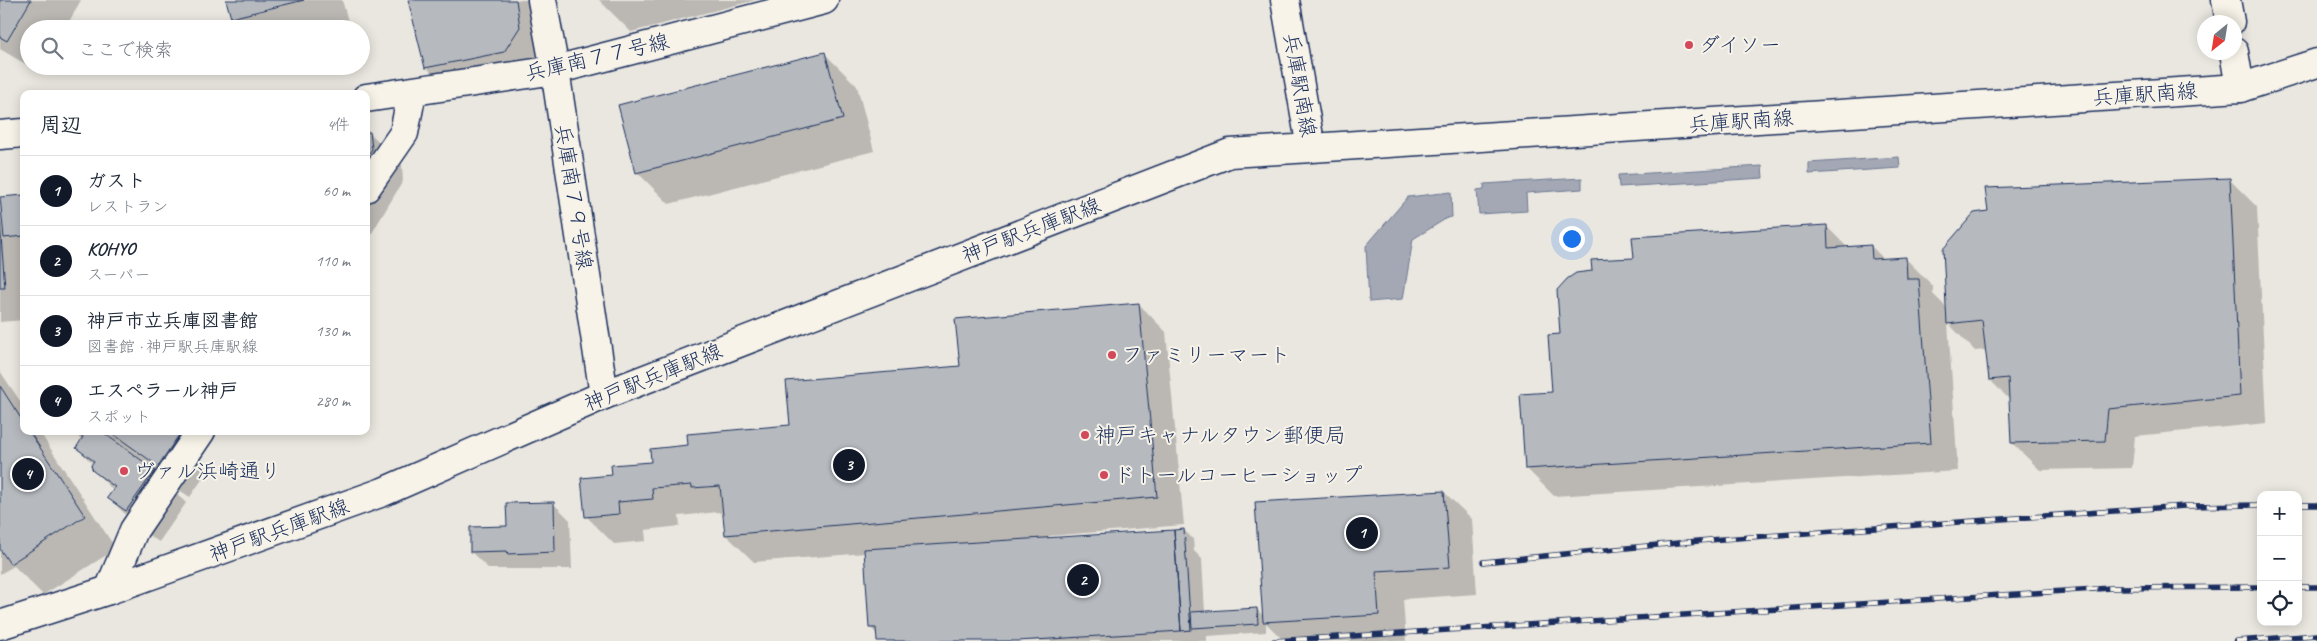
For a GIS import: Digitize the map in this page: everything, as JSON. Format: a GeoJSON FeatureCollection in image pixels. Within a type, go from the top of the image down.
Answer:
{"type":"FeatureCollection","features":[{"type":"Feature","properties":{"kind":"street","name":"兵庫南７９号線"},"geometry":{"type":"LineString","coordinates":[[542,0],[555,70],[604,395]]}},
{"type":"Feature","properties":{"kind":"street","name":"兵庫南７７号線"},"geometry":{"type":"LineString","coordinates":[[370,97],[555,70],[824,0]]}},
{"type":"Feature","properties":{"kind":"street","name":"兵庫駅南線"},"geometry":{"type":"LineString","coordinates":[[1285,0],[1311,148],[2240,88],[2317,63]]}},
{"type":"Feature","properties":{"kind":"street"},"geometry":{"type":"LineString","coordinates":[[2226,0],[2229,15]]}},
{"type":"Feature","properties":{"kind":"street"},"geometry":{"type":"LineString","coordinates":[[2235,60],[2240,88]]}},
{"type":"Feature","properties":{"kind":"street"},"geometry":{"type":"LineString","coordinates":[[370,182],[404,133],[412,92]]}},
{"type":"Feature","properties":{"kind":"street"},"geometry":{"type":"LineString","coordinates":[[0,135],[20,134]]}},
{"type":"Feature","properties":{"kind":"street","name":"神戸駅兵庫駅線"},"geometry":{"type":"LineString","coordinates":[[0,625],[109,590],[383,492],[604,395],[1230,153],[1311,148]]}},
{"type":"Feature","properties":{"kind":"street"},"geometry":{"type":"LineString","coordinates":[[109,590],[134,530],[199,435]]}},
{"type":"Feature","properties":{"kind":"shaded area"},"geometry":{"type":"Polygon","coordinates":[[[1899,157],[1900,168],[1809,174],[1809,163],[1899,157]]]}},
{"type":"Feature","properties":{"kind":"shaded area"},"geometry":{"type":"Polygon","coordinates":[[[1762,166],[1763,178],[1619,187],[1618,175],[1762,166]]]}},
{"type":"Feature","properties":{"kind":"shaded area"},"geometry":{"type":"Polygon","coordinates":[[[1582,178],[1582,189],[1526,193],[1527,211],[1479,214],[1477,190],[1484,189],[1484,184],[1582,178]]]}},
{"type":"Feature","properties":{"kind":"shaded area"},"geometry":{"type":"Polygon","coordinates":[[[1451,192],[1452,217],[1447,218],[1413,239],[1403,299],[1369,302],[1366,246],[1408,197],[1451,192]]]}},
{"type":"Feature","properties":{"kind":"building"},"geometry":{"type":"Polygon","coordinates":[[[0,0],[31,0],[7,41],[0,37],[0,0]]]}},
{"type":"Feature","properties":{"kind":"building"},"geometry":{"type":"Polygon","coordinates":[[[226,0],[304,0],[231,18],[226,0]]]}},
{"type":"Feature","properties":{"kind":"building"},"geometry":{"type":"Polygon","coordinates":[[[408,0],[516,0],[520,27],[504,52],[425,68],[408,0]]]}},
{"type":"Feature","properties":{"kind":"building"},"geometry":{"type":"Polygon","coordinates":[[[825,52],[843,119],[636,173],[618,105],[825,52]]]}},
{"type":"Feature","properties":{"kind":"building"},"geometry":{"type":"Polygon","coordinates":[[[370,132],[372,149],[370,152],[370,132]]]}},
{"type":"Feature","properties":{"kind":"building"},"geometry":{"type":"Polygon","coordinates":[[[2230,178],[2240,396],[2108,409],[2105,441],[2011,443],[2008,378],[1989,380],[1982,320],[1947,324],[1943,249],[1974,213],[1988,211],[1985,188],[2230,178]]]}},
{"type":"Feature","properties":{"kind":"building"},"geometry":{"type":"Polygon","coordinates":[[[20,195],[20,236],[4,238],[0,197],[20,195]]]}},
{"type":"Feature","properties":{"kind":"building"},"geometry":{"type":"Polygon","coordinates":[[[0,223],[5,288],[0,288],[0,223]]]}},
{"type":"Feature","properties":{"kind":"building"},"geometry":{"type":"Polygon","coordinates":[[[1827,225],[1828,248],[1871,245],[1872,259],[1906,257],[1907,279],[1919,279],[1931,443],[1525,469],[1520,394],[1552,392],[1548,335],[1560,334],[1557,290],[1567,279],[1576,273],[1592,271],[1591,260],[1634,258],[1632,237],[1827,225]]]}},
{"type":"Feature","properties":{"kind":"building"},"geometry":{"type":"Polygon","coordinates":[[[1139,303],[1157,497],[725,535],[720,486],[692,488],[692,485],[652,488],[653,499],[618,502],[619,514],[585,517],[581,478],[612,475],[611,465],[651,462],[650,449],[688,445],[687,434],[790,425],[786,381],[960,366],[955,319],[1139,303]]]}},
{"type":"Feature","properties":{"kind":"building"},"geometry":{"type":"Polygon","coordinates":[[[0,386],[20,417],[20,435],[32,435],[85,516],[10,564],[0,549],[0,386]]]}},
{"type":"Feature","properties":{"kind":"building","name":"ヴァル浜崎通り"},"geometry":{"type":"Polygon","coordinates":[[[80,435],[107,435],[155,470],[126,511],[107,498],[115,487],[93,471],[91,465],[94,461],[76,448],[83,437],[80,435]]]}},
{"type":"Feature","properties":{"kind":"building"},"geometry":{"type":"Polygon","coordinates":[[[115,435],[179,435],[158,466],[115,435]]]}},
{"type":"Feature","properties":{"kind":"building"},"geometry":{"type":"Polygon","coordinates":[[[1444,491],[1450,567],[1376,571],[1379,615],[1263,622],[1255,502],[1444,491]]]}},
{"type":"Feature","properties":{"kind":"building"},"geometry":{"type":"Polygon","coordinates":[[[554,502],[555,552],[508,554],[507,551],[470,552],[470,527],[507,526],[506,503],[554,502]]]}},
{"type":"Feature","properties":{"kind":"building"},"geometry":{"type":"Polygon","coordinates":[[[1184,529],[1191,630],[1181,631],[1174,530],[1184,529]]]}},
{"type":"Feature","properties":{"kind":"building"},"geometry":{"type":"Polygon","coordinates":[[[1174,530],[1181,631],[1018,641],[877,641],[876,628],[869,628],[864,549],[1174,530]]]}},
{"type":"Feature","properties":{"kind":"building"},"geometry":{"type":"Polygon","coordinates":[[[1257,608],[1258,624],[1192,628],[1191,612],[1257,608]]]}},
{"type":"Feature","properties":{"kind":"railway"},"geometry":{"type":"LineString","coordinates":[[1483,562],[1709,540],[2185,506],[2257,505]]}},
{"type":"Feature","properties":{"kind":"railway"},"geometry":{"type":"LineString","coordinates":[[2302,505],[2317,505]]}},
{"type":"Feature","properties":{"kind":"railway"},"geometry":{"type":"LineString","coordinates":[[1274,641],[2111,588],[2257,587]]}},
{"type":"Feature","properties":{"kind":"railway"},"geometry":{"type":"LineString","coordinates":[[2302,587],[2317,587]]}},
{"type":"Feature","properties":{"kind":"railway"},"geometry":{"type":"LineString","coordinates":[[2236,641],[2317,635]]}},
{"type":"Feature","properties":{"kind":"place","name":"ダイソー"},"geometry":{"type":"Point","coordinates":[1689,45]}},
{"type":"Feature","properties":{"kind":"place","name":"ファミリーマート"},"geometry":{"type":"Point","coordinates":[1112,355]}},
{"type":"Feature","properties":{"kind":"place","name":"神戸キャナルタウン郵便局"},"geometry":{"type":"Point","coordinates":[1085,435]}},
{"type":"Feature","properties":{"kind":"place","name":"神戸市立兵庫図書館"},"geometry":{"type":"Point","coordinates":[849,465]}},
{"type":"Feature","properties":{"kind":"place","name":"ヴァル浜崎通り"},"geometry":{"type":"Point","coordinates":[124,471]}},
{"type":"Feature","properties":{"kind":"place","name":"エスペラール神戸"},"geometry":{"type":"Point","coordinates":[28,474]}},
{"type":"Feature","properties":{"kind":"place","name":"ドトールコーヒーショップ"},"geometry":{"type":"Point","coordinates":[1104,475]}},
{"type":"Feature","properties":{"kind":"place","name":"ガスト"},"geometry":{"type":"Point","coordinates":[1362,533]}},
{"type":"Feature","properties":{"kind":"place","name":"KOHYO"},"geometry":{"type":"Point","coordinates":[1083,580]}}]}
